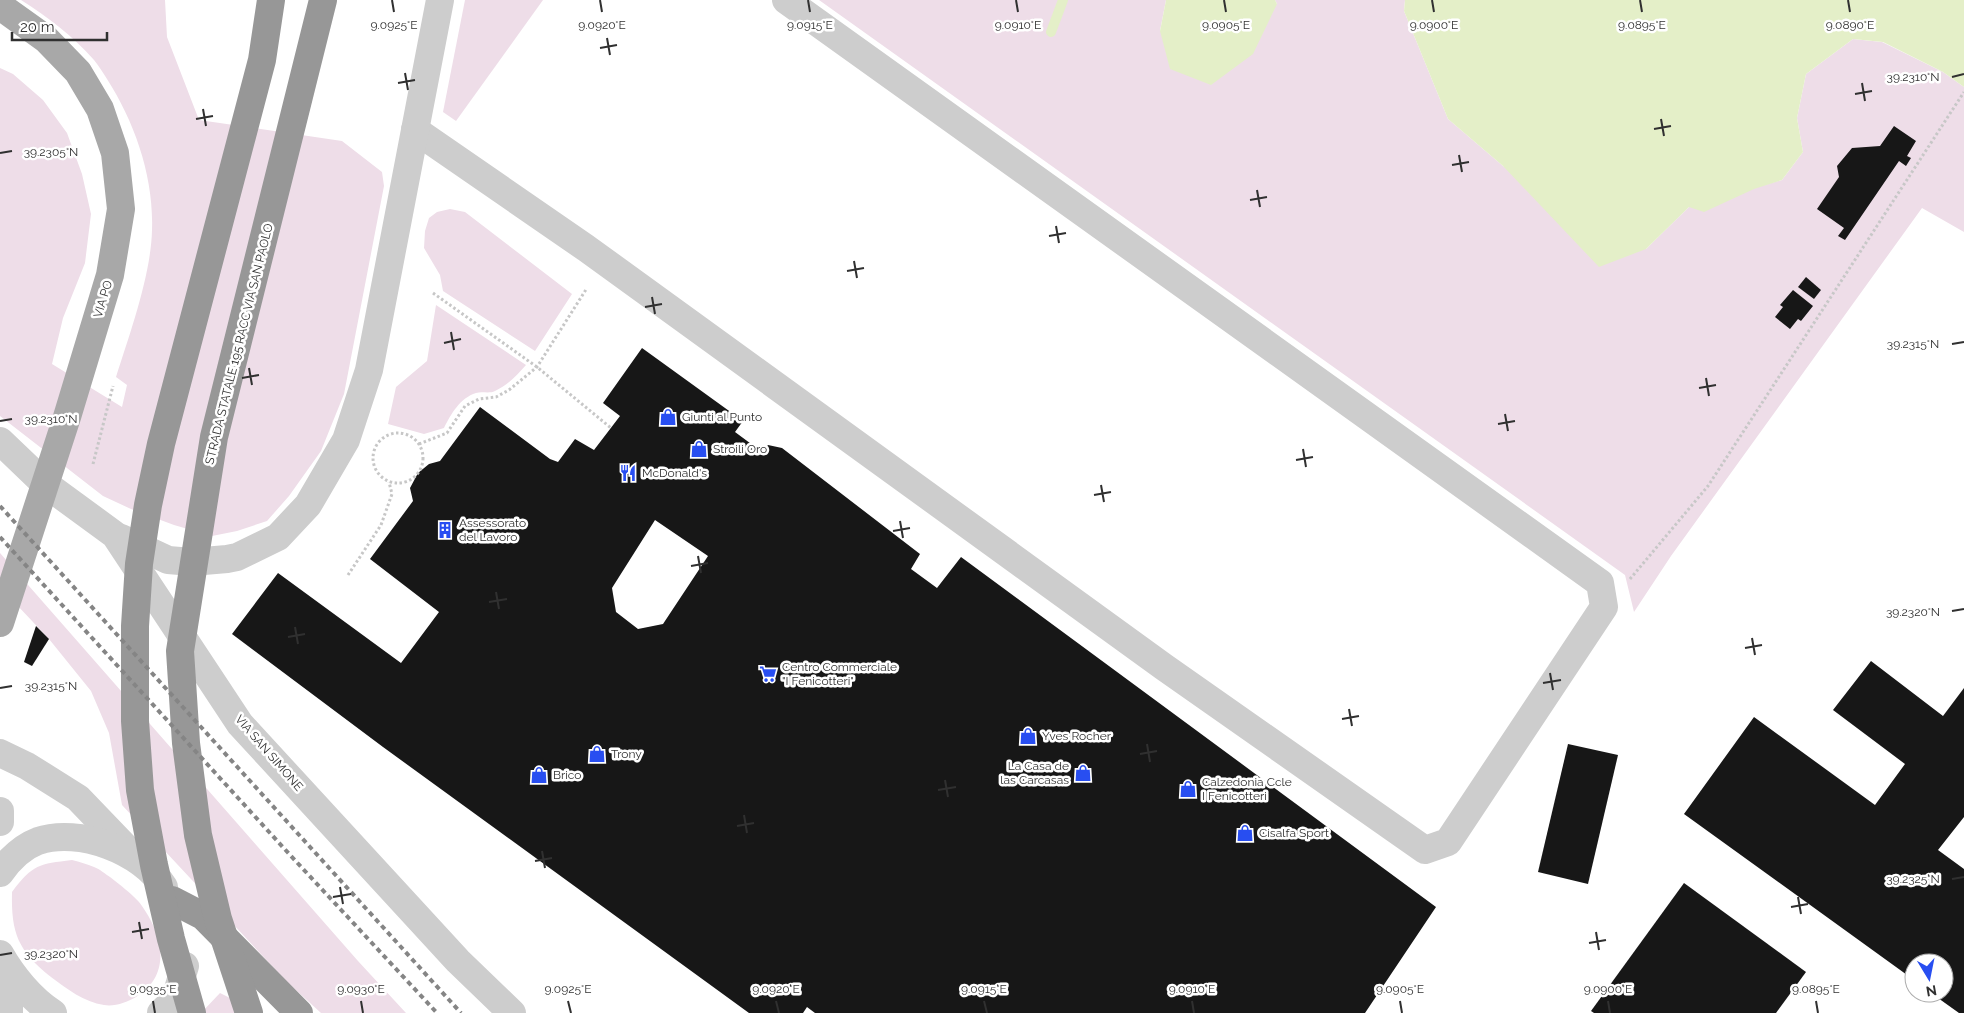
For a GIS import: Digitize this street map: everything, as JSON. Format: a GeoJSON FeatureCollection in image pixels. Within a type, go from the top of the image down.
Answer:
{"type":"FeatureCollection","features":[{"type":"Feature","properties":{"kind":"highway"},"geometry":{"type":"LineString","coordinates":[[192,1013],[156,874],[140,790],[134,721],[135,626],[139,564],[148,505],[161,444],[262,60],[271,0]]}},
{"type":"Feature","properties":{"kind":"highway","name":"STRADA STATALE 195 RACC VIA SAN PAOLO"},"geometry":{"type":"LineString","coordinates":[[249,1013],[218,919],[198,835],[186,743],[180,651],[214,437],[323,0]]}},
{"type":"Feature","properties":{"kind":"highway"},"geometry":{"type":"LineString","coordinates":[[172,900],[203,916],[299,1013]]}},
{"type":"Feature","properties":{"kind":"main road","name":"VIA PO"},"geometry":{"type":"LineString","coordinates":[[0,6],[46,39],[78,72],[100,109],[115,153],[121,209],[110,275],[67,417],[0,623]]}},
{"type":"Feature","properties":{"kind":"street"},"geometry":{"type":"LineString","coordinates":[[115,535],[168,560],[192,562],[226,559],[237,557],[278,537],[308,505],[346,440],[369,370],[440,0]]}},
{"type":"Feature","properties":{"kind":"street"},"geometry":{"type":"LineString","coordinates":[[415,130],[586,248],[1164,667],[1425,850],[1448,842],[1604,607],[1600,583],[786,0]]}},
{"type":"Feature","properties":{"kind":"street","name":"VIA SAN SIMONE"},"geometry":{"type":"LineString","coordinates":[[0,441],[44,483],[115,535],[240,724],[458,961],[512,1013]]}},
{"type":"Feature","properties":{"kind":"street"},"geometry":{"type":"LineString","coordinates":[[0,752],[27,766],[78,798],[137,859],[158,877],[172,900],[185,942],[185,966],[175,1000],[161,1013]]}},
{"type":"Feature","properties":{"kind":"street"},"geometry":{"type":"LineString","coordinates":[[0,811],[0,822]]}},
{"type":"Feature","properties":{"kind":"street"},"geometry":{"type":"LineString","coordinates":[[0,873],[12,856],[38,841],[67,836],[102,843],[137,859]]}},
{"type":"Feature","properties":{"kind":"street"},"geometry":{"type":"LineString","coordinates":[[5,962],[9,1013]]}},
{"type":"Feature","properties":{"kind":"street"},"geometry":{"type":"LineString","coordinates":[[5,962],[44,1008],[52,1013]]}},
{"type":"Feature","properties":{"kind":"path"},"geometry":{"type":"LineString","coordinates":[[1604,607],[1619,592],[1708,486],[1964,92]]}},
{"type":"Feature","properties":{"kind":"path"},"geometry":{"type":"LineString","coordinates":[[419,444],[447,433],[465,406],[479,399],[496,397],[509,390],[536,367],[587,288]]}},
{"type":"Feature","properties":{"kind":"path"},"geometry":{"type":"LineString","coordinates":[[432,293],[536,367],[611,428]]}},
{"type":"Feature","properties":{"kind":"path"},"geometry":{"type":"LineString","coordinates":[[93,464],[113,386]]}},
{"type":"Feature","properties":{"kind":"path"},"geometry":{"type":"LineString","coordinates":[[348,575],[381,525],[392,494],[389,482],[376,470],[373,462],[376,446],[381,439],[397,432],[406,434],[419,444],[423,458],[422,466],[418,473],[405,482],[389,482]]}},
{"type":"Feature","properties":{"kind":"shaded area"},"geometry":{"type":"Polygon","coordinates":[[[21,0],[165,0],[167,37],[199,120],[342,141],[382,172],[384,186],[344,394],[321,451],[289,496],[267,521],[237,531],[212,536],[174,525],[131,509],[103,496],[0,416],[0,68],[13,74],[43,100],[67,133],[82,174],[91,214],[85,263],[63,318],[52,364],[122,407],[127,385],[116,377],[144,285],[152,230],[150,190],[141,151],[117,96],[94,60],[78,43],[60,27],[21,0]]]}},
{"type":"Feature","properties":{"kind":"shaded area"},"geometry":{"type":"Polygon","coordinates":[[[465,0],[543,0],[456,121],[443,112],[465,0]]]}},
{"type":"Feature","properties":{"kind":"shaded area"},"geometry":{"type":"Polygon","coordinates":[[[819,0],[1166,0],[1160,31],[1277,4],[1275,0],[1405,0],[1404,11],[1448,119],[1503,166],[1646,249],[1689,207],[1782,180],[1803,152],[1797,118],[1806,74],[1853,39],[1882,42],[1943,72],[1964,87],[1964,232],[1922,208],[1671,556],[1634,612],[1625,575],[819,0]]]}},
{"type":"Feature","properties":{"kind":"shaded area"},"geometry":{"type":"Polygon","coordinates":[[[1166,0],[1275,0],[1277,4],[1253,54],[1211,85],[1170,69],[1160,31],[1166,0]]]}},
{"type":"Feature","properties":{"kind":"shaded area"},"geometry":{"type":"Polygon","coordinates":[[[1405,0],[1964,0],[1964,87],[1943,72],[1883,42],[1853,39],[1806,74],[1797,118],[1803,152],[1782,180],[1754,189],[1704,212],[1689,207],[1646,249],[1599,267],[1503,166],[1448,119],[1404,11],[1405,0]]]}},
{"type":"Feature","properties":{"kind":"shaded area"},"geometry":{"type":"Polygon","coordinates":[[[450,209],[465,212],[572,294],[535,351],[443,291],[440,275],[424,248],[425,231],[429,218],[437,212],[450,209]]]}},
{"type":"Feature","properties":{"kind":"shaded area"},"geometry":{"type":"Polygon","coordinates":[[[436,305],[526,365],[512,380],[500,389],[493,392],[481,392],[470,395],[453,412],[444,428],[424,434],[388,424],[396,387],[427,361],[436,305]]]}},
{"type":"Feature","properties":{"kind":"shaded area"},"geometry":{"type":"Polygon","coordinates":[[[0,553],[358,961],[406,1013],[321,1013],[286,981],[122,805],[109,733],[91,691],[49,639],[0,587],[0,553]]]}},
{"type":"Feature","properties":{"kind":"shaded area"},"geometry":{"type":"Polygon","coordinates":[[[72,860],[98,869],[125,889],[139,902],[154,926],[160,952],[160,965],[156,977],[148,988],[125,1002],[116,1005],[104,1005],[90,1001],[57,982],[31,959],[15,930],[12,892],[37,867],[44,864],[72,860]]]}},
{"type":"Feature","properties":{"kind":"shaded area"},"geometry":{"type":"Polygon","coordinates":[[[220,993],[260,1013],[201,1013],[220,993]]]}},
{"type":"Feature","properties":{"kind":"building"},"geometry":{"type":"Polygon","coordinates":[[[1894,126],[1916,141],[1907,156],[1911,158],[1906,166],[1899,161],[1845,240],[1838,236],[1844,228],[1817,209],[1839,177],[1837,166],[1852,148],[1880,146],[1894,126]]]}},
{"type":"Feature","properties":{"kind":"building"},"geometry":{"type":"Polygon","coordinates":[[[1806,277],[1821,290],[1814,299],[1798,287],[1806,277]]]}},
{"type":"Feature","properties":{"kind":"building"},"geometry":{"type":"Polygon","coordinates":[[[1793,290],[1813,306],[1801,321],[1798,319],[1790,329],[1775,317],[1783,307],[1780,305],[1793,290]]]}},
{"type":"Feature","properties":{"kind":"building","name":"Centro Commerciale \"I Fenicotteri\""},"geometry":{"type":"Polygon","coordinates":[[[642,348],[743,421],[735,432],[762,452],[768,445],[782,448],[920,554],[911,569],[937,588],[961,557],[1436,907],[1365,1013],[815,1013],[807,1007],[803,1013],[749,1013],[383,747],[232,634],[278,573],[401,663],[439,612],[370,559],[413,501],[410,488],[418,473],[429,464],[440,461],[480,407],[550,459],[558,462],[575,439],[594,450],[620,416],[603,403],[642,348]],[[655,520],[612,588],[616,612],[638,629],[663,624],[708,556],[655,520]]]}},
{"type":"Feature","properties":{"kind":"building"},"geometry":{"type":"Polygon","coordinates":[[[36,626],[49,639],[32,666],[24,662],[36,626]]]}},
{"type":"Feature","properties":{"kind":"building"},"geometry":{"type":"Polygon","coordinates":[[[1871,661],[1943,716],[1964,688],[1964,817],[1938,850],[1964,869],[1964,1013],[1959,1013],[1945,1003],[1954,1003],[1954,953],[1904,953],[1904,973],[1684,814],[1754,717],[1875,805],[1905,764],[1833,710],[1871,661]]]}},
{"type":"Feature","properties":{"kind":"building"},"geometry":{"type":"Polygon","coordinates":[[[1568,744],[1618,755],[1588,884],[1538,872],[1568,744]]]}},
{"type":"Feature","properties":{"kind":"building"},"geometry":{"type":"Polygon","coordinates":[[[1684,883],[1806,972],[1776,1013],[1594,1013],[1591,1011],[1684,883]]]}},
{"type":"Feature","properties":{"kind":"waterway"},"geometry":{"type":"LineString","coordinates":[[1051,32],[1063,0]]}},
{"type":"Feature","properties":{"kind":"railway"},"geometry":{"type":"LineString","coordinates":[[0,506],[461,1013]]}},
{"type":"Feature","properties":{"kind":"railway"},"geometry":{"type":"LineString","coordinates":[[0,537],[437,1013]]}},
{"type":"Feature","properties":{"kind":"place","name":"Giunti al Punto"},"geometry":{"type":"Point","coordinates":[668,417]}},
{"type":"Feature","properties":{"kind":"place","name":"Stroili Oro"},"geometry":{"type":"Point","coordinates":[699,449]}},
{"type":"Feature","properties":{"kind":"place","name":"McDonald's"},"geometry":{"type":"Point","coordinates":[628,473]}},
{"type":"Feature","properties":{"kind":"place","name":"Assessorato del Lavoro"},"geometry":{"type":"Point","coordinates":[445,530]}},
{"type":"Feature","properties":{"kind":"place","name":"Centro Commerciale \"I Fenicotteri\""},"geometry":{"type":"Point","coordinates":[768,674]}},
{"type":"Feature","properties":{"kind":"place","name":"Yves Rocher"},"geometry":{"type":"Point","coordinates":[1028,736]}},
{"type":"Feature","properties":{"kind":"place","name":"Trony"},"geometry":{"type":"Point","coordinates":[597,754]}},
{"type":"Feature","properties":{"kind":"place","name":"La Casa de las Carcasas"},"geometry":{"type":"Point","coordinates":[1083,773]}},
{"type":"Feature","properties":{"kind":"place","name":"Brico"},"geometry":{"type":"Point","coordinates":[539,775]}},
{"type":"Feature","properties":{"kind":"place","name":"Calzedonia Ccle I Fenicotteri"},"geometry":{"type":"Point","coordinates":[1188,789]}},
{"type":"Feature","properties":{"kind":"place","name":"Cisalfa Sport"},"geometry":{"type":"Point","coordinates":[1245,833]}}]}
